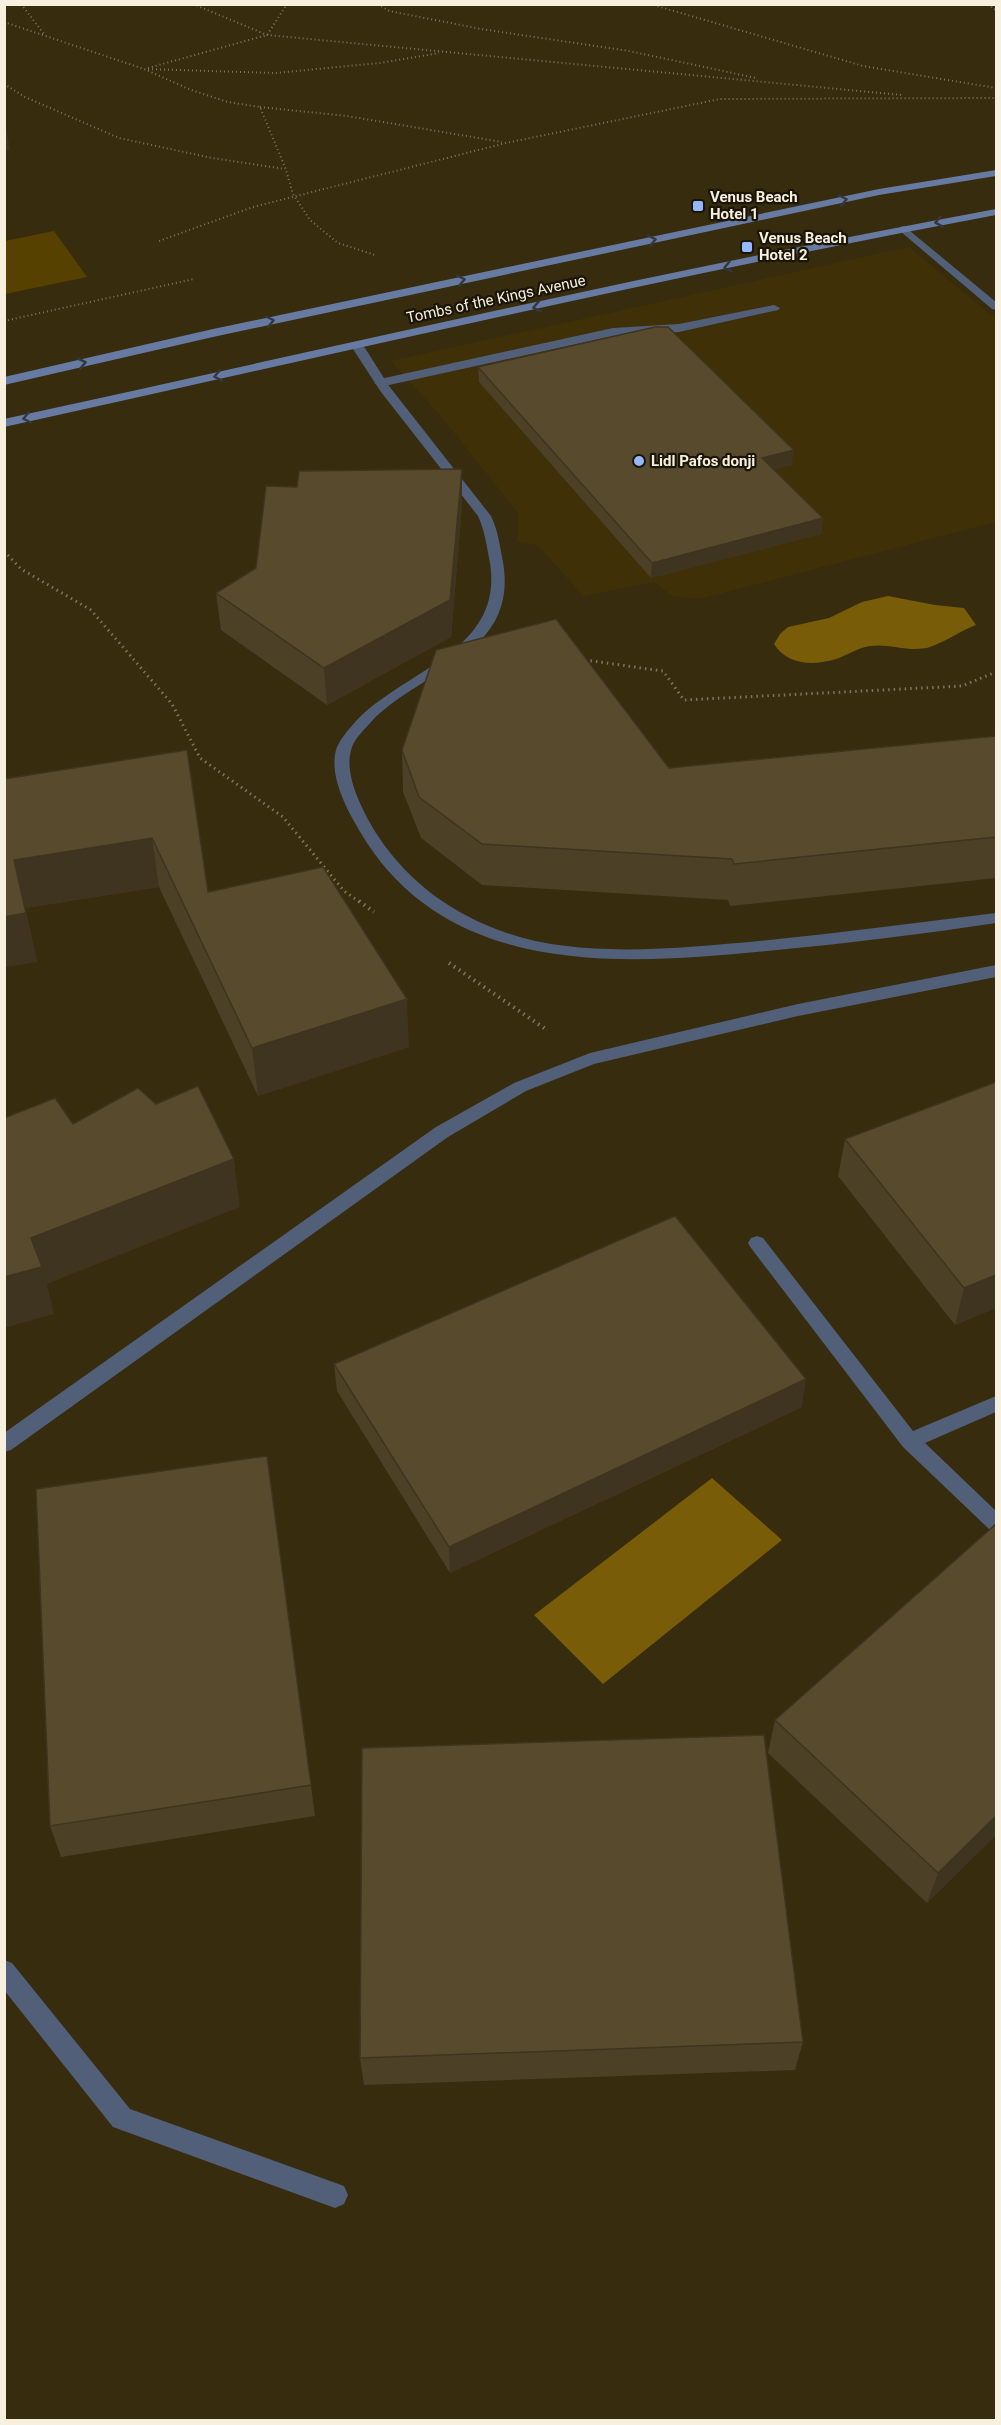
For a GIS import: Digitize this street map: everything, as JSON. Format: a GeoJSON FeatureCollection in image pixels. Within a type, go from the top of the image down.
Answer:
{"type":"FeatureCollection","features":[{"type":"Feature","properties":{"kind":"main road","name":"Tombs of the Kings Avenue"},"geometry":{"type":"LineString","coordinates":[[4,381],[236,328],[879,192],[996,173]]}},
{"type":"Feature","properties":{"kind":"main road","name":"Tombs of the Kings Avenue"},"geometry":{"type":"LineString","coordinates":[[4,423],[904,229],[996,212]]}},
{"type":"Feature","properties":{"kind":"street"},"geometry":{"type":"LineString","coordinates":[[904,229],[996,307]]}},
{"type":"Feature","properties":{"kind":"street"},"geometry":{"type":"LineString","coordinates":[[380,383],[613,332],[679,328],[774,308]]}},
{"type":"Feature","properties":{"kind":"street"},"geometry":{"type":"LineString","coordinates":[[357,346],[367,357],[380,383],[488,523],[500,588],[492,617],[471,645],[445,664],[398,691],[364,719],[343,747],[344,788],[365,828],[391,867],[435,906],[484,932],[543,949],[607,956],[690,954],[852,938],[996,918]]}},
{"type":"Feature","properties":{"kind":"street"},"geometry":{"type":"LineString","coordinates":[[4,1444],[442,1132],[520,1087],[590,1059],[798,1010],[996,971]]}},
{"type":"Feature","properties":{"kind":"street"},"geometry":{"type":"LineString","coordinates":[[757,1243],[910,1441],[996,1523]]}},
{"type":"Feature","properties":{"kind":"street"},"geometry":{"type":"LineString","coordinates":[[910,1441],[996,1404]]}},
{"type":"Feature","properties":{"kind":"street"},"geometry":{"type":"LineString","coordinates":[[4,1971],[122,2118],[335,2195]]}},
{"type":"Feature","properties":{"kind":"path"},"geometry":{"type":"LineString","coordinates":[[21,4],[45,34]]}},
{"type":"Feature","properties":{"kind":"path"},"geometry":{"type":"LineString","coordinates":[[193,4],[267,35],[921,96]]}},
{"type":"Feature","properties":{"kind":"path"},"geometry":{"type":"LineString","coordinates":[[144,69],[267,35],[287,4]]}},
{"type":"Feature","properties":{"kind":"path"},"geometry":{"type":"LineString","coordinates":[[378,4],[389,11],[458,25],[629,51],[773,82]]}},
{"type":"Feature","properties":{"kind":"path"},"geometry":{"type":"LineString","coordinates":[[650,4],[863,66],[996,88]]}},
{"type":"Feature","properties":{"kind":"path"},"geometry":{"type":"LineString","coordinates":[[988,4],[996,10]]}},
{"type":"Feature","properties":{"kind":"path"},"geometry":{"type":"LineString","coordinates":[[4,22],[144,69],[219,99],[260,107],[347,116],[506,143]]}},
{"type":"Feature","properties":{"kind":"path"},"geometry":{"type":"LineString","coordinates":[[144,69],[275,73],[380,63],[447,52]]}},
{"type":"Feature","properties":{"kind":"path"},"geometry":{"type":"LineString","coordinates":[[4,84],[25,97],[119,138],[212,158],[285,169]]}},
{"type":"Feature","properties":{"kind":"path"},"geometry":{"type":"LineString","coordinates":[[159,241],[253,207],[294,196],[506,143],[720,99],[921,96],[996,98]]}},
{"type":"Feature","properties":{"kind":"path"},"geometry":{"type":"LineString","coordinates":[[260,107],[294,196],[304,212],[330,240],[360,252],[383,257]]}},
{"type":"Feature","properties":{"kind":"path"},"geometry":{"type":"LineString","coordinates":[[4,321],[194,279]]}},
{"type":"Feature","properties":{"kind":"path"},"geometry":{"type":"LineString","coordinates":[[4,551],[21,569],[92,610],[172,704],[200,758],[283,817],[344,891],[383,918]]}},
{"type":"Feature","properties":{"kind":"path"},"geometry":{"type":"LineString","coordinates":[[584,660],[663,671],[684,700],[962,686],[996,672]]}},
{"type":"Feature","properties":{"kind":"path"},"geometry":{"type":"LineString","coordinates":[[442,959],[590,1059]]}},
{"type":"Feature","properties":{"kind":"shaded area"},"geometry":{"type":"Polygon","coordinates":[[[54,231],[87,277],[5,294],[5,241],[54,231]]]}},
{"type":"Feature","properties":{"kind":"shaded area"},"geometry":{"type":"Polygon","coordinates":[[[909,247],[996,319],[996,522],[700,599],[672,596],[654,582],[583,596],[539,546],[518,542],[518,513],[439,414],[391,361],[909,247]]]}},
{"type":"Feature","properties":{"kind":"shaded area"},"geometry":{"type":"Polygon","coordinates":[[[888,596],[964,608],[976,625],[923,649],[870,646],[818,663],[793,660],[779,651],[774,644],[788,627],[829,618],[862,602],[888,596]]]}},
{"type":"Feature","properties":{"kind":"shaded area"},"geometry":{"type":"Polygon","coordinates":[[[712,1478],[782,1540],[603,1684],[534,1615],[712,1478]]]}},
{"type":"Feature","properties":{"kind":"building","name":"Lidl Pafos donji"},"geometry":{"type":"Polygon","coordinates":[[[655,327],[668,327],[794,450],[762,458],[823,518],[652,563],[478,367],[655,327]]]}},
{"type":"Feature","properties":{"kind":"building"},"geometry":{"type":"Polygon","coordinates":[[[462,469],[450,600],[324,668],[216,593],[256,568],[266,486],[297,487],[299,471],[462,469]]]}},
{"type":"Feature","properties":{"kind":"building"},"geometry":{"type":"Polygon","coordinates":[[[556,619],[669,768],[996,736],[996,837],[734,864],[732,859],[482,844],[419,797],[402,750],[436,650],[556,619]]]}},
{"type":"Feature","properties":{"kind":"building"},"geometry":{"type":"Polygon","coordinates":[[[187,750],[208,892],[323,867],[407,999],[252,1048],[152,838],[14,860],[26,913],[4,917],[4,779],[187,750]]]}},
{"type":"Feature","properties":{"kind":"building"},"geometry":{"type":"Polygon","coordinates":[[[996,1082],[996,1275],[964,1288],[845,1139],[996,1082]]]}},
{"type":"Feature","properties":{"kind":"building"},"geometry":{"type":"Polygon","coordinates":[[[198,1086],[234,1159],[31,1238],[42,1267],[4,1277],[4,1118],[55,1098],[73,1124],[138,1088],[156,1104],[198,1086]]]}},
{"type":"Feature","properties":{"kind":"building"},"geometry":{"type":"Polygon","coordinates":[[[675,1216],[806,1379],[449,1547],[334,1364],[675,1216]]]}},
{"type":"Feature","properties":{"kind":"building"},"geometry":{"type":"Polygon","coordinates":[[[267,1456],[311,1785],[50,1826],[36,1489],[267,1456]]]}},
{"type":"Feature","properties":{"kind":"building"},"geometry":{"type":"Polygon","coordinates":[[[996,1524],[996,1816],[938,1873],[775,1720],[996,1524]]]}},
{"type":"Feature","properties":{"kind":"building"},"geometry":{"type":"Polygon","coordinates":[[[764,1735],[803,2042],[360,2058],[362,1748],[764,1735]]]}},
{"type":"Feature","properties":{"kind":"place","name":"Venus Beach Hotel 1"},"geometry":{"type":"Point","coordinates":[698,206]}},
{"type":"Feature","properties":{"kind":"place","name":"Venus Beach Hotel 2"},"geometry":{"type":"Point","coordinates":[747,247]}},
{"type":"Feature","properties":{"kind":"place","name":"Lidl Pafos donji"},"geometry":{"type":"Point","coordinates":[639,461]}}]}
